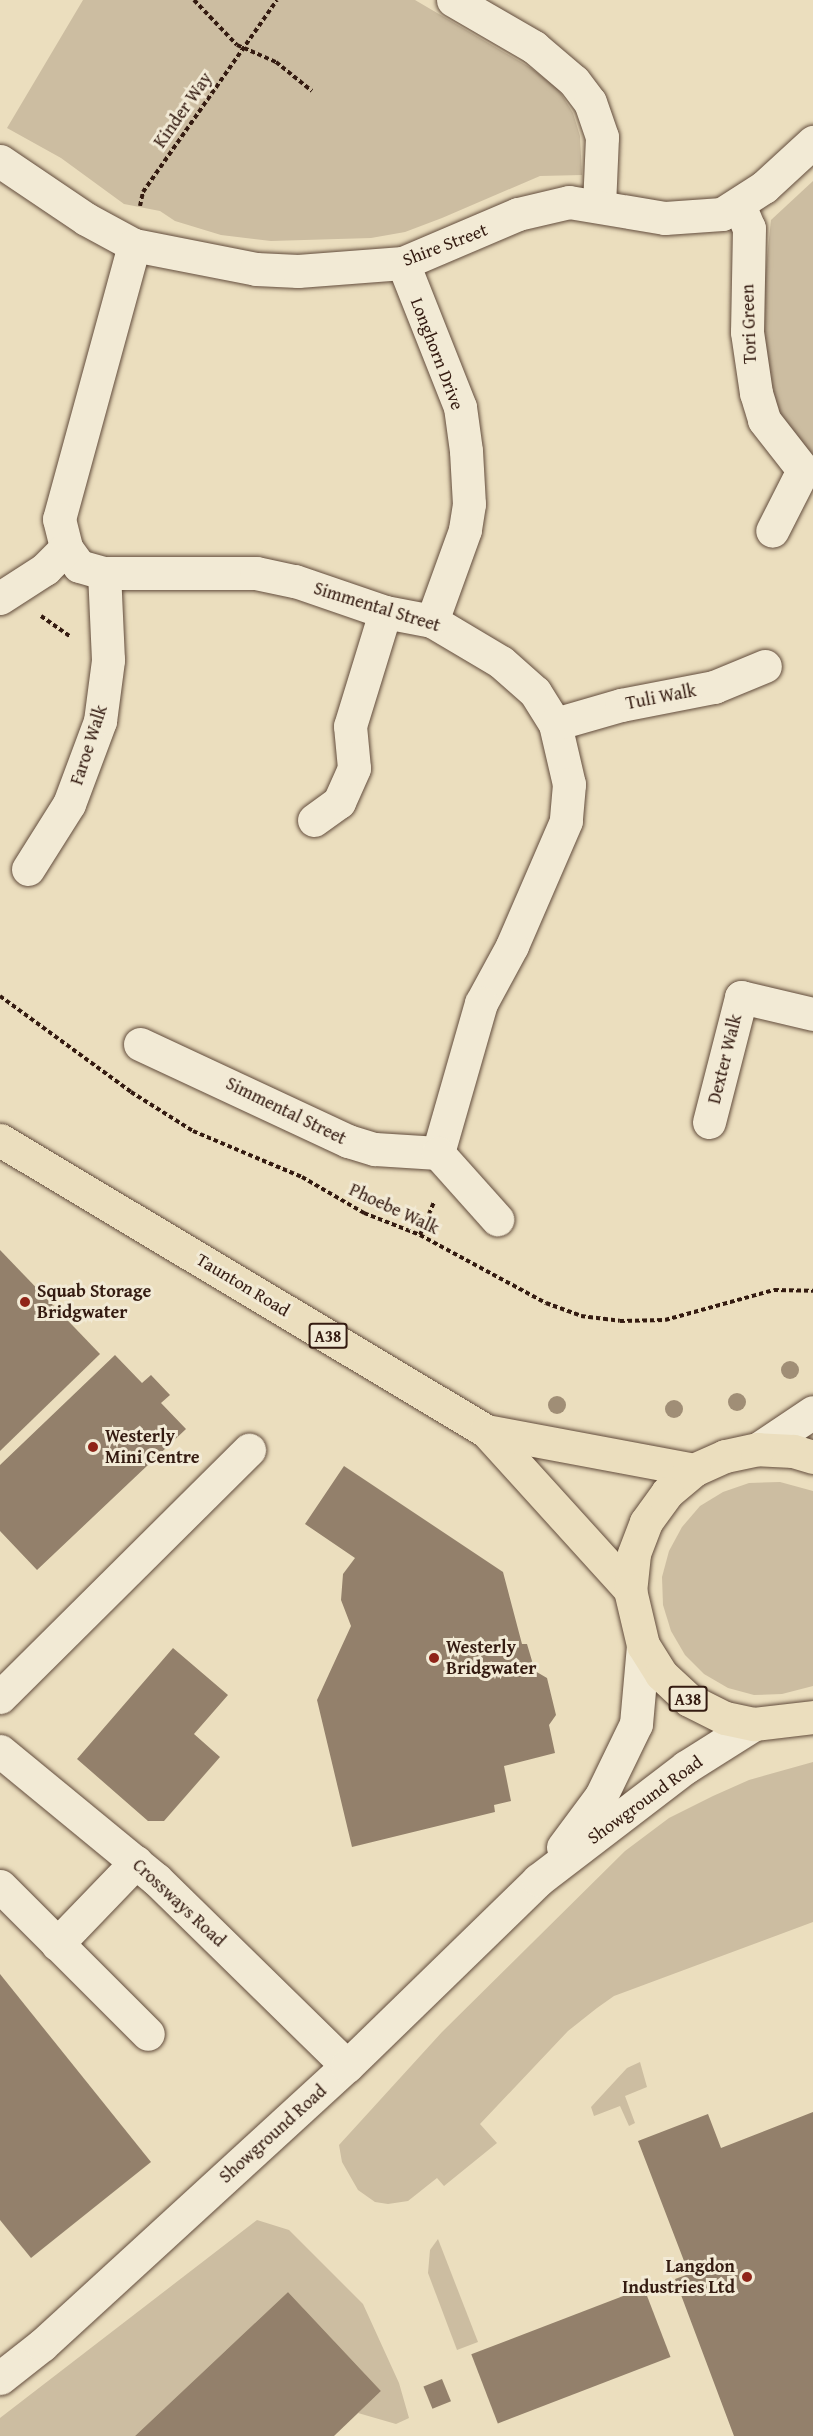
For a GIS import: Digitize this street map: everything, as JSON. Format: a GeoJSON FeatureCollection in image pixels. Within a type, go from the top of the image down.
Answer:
{"type":"FeatureCollection","features":[{"type":"Feature","properties":{"kind":"main road","name":"Taunton Road"},"geometry":{"type":"LineString","coordinates":[[0,1140],[486,1431],[630,1590]]}},
{"type":"Feature","properties":{"kind":"main road","name":"Taunton Road"},"geometry":{"type":"LineString","coordinates":[[486,1431],[694,1470]]}},
{"type":"Feature","properties":{"kind":"main road","name":"A38"},"geometry":{"type":"LineString","coordinates":[[813,1457],[794,1451],[758,1449],[725,1456],[694,1470],[667,1493],[646,1522],[634,1554],[630,1590],[643,1645],[661,1674],[689,1700],[725,1718],[754,1724],[813,1717]]}},
{"type":"Feature","properties":{"kind":"street"},"geometry":{"type":"LineString","coordinates":[[453,0],[534,47],[574,81],[590,102],[602,137],[599,206]]}},
{"type":"Feature","properties":{"kind":"street","name":"Shire Street"},"geometry":{"type":"LineString","coordinates":[[0,161],[86,219],[134,244],[256,268],[298,271],[403,263],[544,205],[569,202],[665,218],[694,218],[722,214],[739,205],[813,142]]}},
{"type":"Feature","properties":{"kind":"street","name":"Tori Green"},"geometry":{"type":"LineString","coordinates":[[739,205],[749,228],[747,332],[756,393],[764,420],[803,470],[772,531]]}},
{"type":"Feature","properties":{"kind":"street"},"geometry":{"type":"LineString","coordinates":[[9,594],[66,548],[59,519],[134,244]]}},
{"type":"Feature","properties":{"kind":"street","name":"Longhorn Drive"},"geometry":{"type":"LineString","coordinates":[[403,263],[460,407],[466,451],[469,504],[465,530],[432,621]]}},
{"type":"Feature","properties":{"kind":"street","name":"Simmental Street"},"geometry":{"type":"LineString","coordinates":[[66,548],[79,566],[104,573],[256,573],[296,580],[384,612],[432,621],[501,662],[535,692],[555,724],[569,784],[566,821],[512,946],[481,1003],[438,1153],[375,1149],[348,1142],[140,1044]]}},
{"type":"Feature","properties":{"kind":"street","name":"Faroe Walk"},"geometry":{"type":"LineString","coordinates":[[28,869],[69,804],[100,721],[108,660],[104,573]]}},
{"type":"Feature","properties":{"kind":"street"},"geometry":{"type":"LineString","coordinates":[[314,820],[339,802],[354,768],[350,726],[384,612]]}},
{"type":"Feature","properties":{"kind":"street","name":"Tuli Walk"},"geometry":{"type":"LineString","coordinates":[[555,724],[621,705],[714,687],[765,666]]}},
{"type":"Feature","properties":{"kind":"street","name":"Dexter Walk"},"geometry":{"type":"LineString","coordinates":[[709,1122],[741,997],[813,1014]]}},
{"type":"Feature","properties":{"kind":"street"},"geometry":{"type":"LineString","coordinates":[[438,1153],[497,1220]]}},
{"type":"Feature","properties":{"kind":"street"},"geometry":{"type":"LineString","coordinates":[[758,1449],[813,1412]]}},
{"type":"Feature","properties":{"kind":"street"},"geometry":{"type":"LineString","coordinates":[[0,1698],[249,1450]]}},
{"type":"Feature","properties":{"kind":"street","name":"Showground Road"},"geometry":{"type":"LineString","coordinates":[[538,1880],[602,1796],[636,1724],[643,1645]]}},
{"type":"Feature","properties":{"kind":"street","name":"Showground Road"},"geometry":{"type":"LineString","coordinates":[[0,2378],[42,2345],[347,2066],[538,1880],[686,1767],[754,1724]]}},
{"type":"Feature","properties":{"kind":"street","name":"Crossways Road"},"geometry":{"type":"LineString","coordinates":[[0,1751],[136,1862],[347,2066]]}},
{"type":"Feature","properties":{"kind":"street"},"geometry":{"type":"LineString","coordinates":[[57,1944],[136,1862]]}},
{"type":"Feature","properties":{"kind":"street"},"geometry":{"type":"LineString","coordinates":[[0,1886],[148,2034]]}},
{"type":"Feature","properties":{"kind":"path"},"geometry":{"type":"LineString","coordinates":[[194,0],[242,49],[276,62],[312,91]]}},
{"type":"Feature","properties":{"kind":"path","name":"Kinder Way"},"geometry":{"type":"LineString","coordinates":[[134,244],[143,192],[277,0]]}},
{"type":"Feature","properties":{"kind":"path"},"geometry":{"type":"LineString","coordinates":[[9,594],[76,644]]}},
{"type":"Feature","properties":{"kind":"path","name":"Phoebe Walk"},"geometry":{"type":"LineString","coordinates":[[0,996],[131,1092],[193,1131],[302,1177],[364,1213],[439,1244],[546,1303],[581,1316],[620,1321],[664,1320],[709,1311],[774,1290],[813,1291]]}},
{"type":"Feature","properties":{"kind":"shaded area"},"geometry":{"type":"Polygon","coordinates":[[[83,0],[415,0],[531,68],[558,89],[573,113],[580,136],[582,175],[540,176],[405,232],[371,238],[271,241],[221,235],[175,221],[160,211],[124,204],[61,158],[7,128],[83,0]]]}},
{"type":"Feature","properties":{"kind":"shaded area"},"geometry":{"type":"Polygon","coordinates":[[[813,181],[813,457],[775,410],[760,325],[771,220],[813,181]]]}},
{"type":"Feature","properties":{"kind":"shaded area"},"geometry":{"type":"Polygon","coordinates":[[[780,1482],[813,1491],[813,1686],[782,1694],[754,1695],[728,1688],[704,1674],[685,1655],[671,1631],[663,1605],[662,1577],[669,1551],[682,1527],[700,1506],[723,1492],[749,1483],[780,1482]]]}},
{"type":"Feature","properties":{"kind":"shaded area"},"geometry":{"type":"Polygon","coordinates":[[[813,1762],[813,1922],[614,1996],[597,2008],[568,2031],[480,2124],[497,2143],[444,2186],[437,2178],[408,2201],[388,2204],[375,2202],[358,2190],[342,2162],[339,2145],[442,2032],[625,1851],[669,1818],[713,1796],[749,1780],[813,1762]]]}},
{"type":"Feature","properties":{"kind":"shaded area"},"geometry":{"type":"Polygon","coordinates":[[[640,2062],[647,2087],[625,2096],[635,2123],[629,2126],[620,2106],[594,2116],[591,2107],[627,2068],[640,2062]]]}},
{"type":"Feature","properties":{"kind":"shaded area"},"geometry":{"type":"Polygon","coordinates":[[[257,2220],[289,2230],[363,2304],[399,2383],[409,2418],[396,2424],[358,2413],[381,2391],[288,2292],[135,2436],[0,2436],[0,2418],[257,2220]]]}},
{"type":"Feature","properties":{"kind":"shaded area"},"geometry":{"type":"Polygon","coordinates":[[[438,2239],[478,2342],[457,2350],[428,2273],[430,2250],[438,2239]]]}},
{"type":"Feature","properties":{"kind":"building","name":"Squab Storage Bridgwater"},"geometry":{"type":"Polygon","coordinates":[[[0,1250],[100,1354],[0,1451],[0,1250]]]}},
{"type":"Feature","properties":{"kind":"building","name":"Westerly Mini Centre"},"geometry":{"type":"Polygon","coordinates":[[[115,1355],[142,1383],[151,1375],[170,1395],[161,1403],[186,1429],[37,1570],[0,1531],[0,1465],[115,1355]]]}},
{"type":"Feature","properties":{"kind":"building","name":"Westerly Bridgwater"},"geometry":{"type":"Polygon","coordinates":[[[344,1466],[503,1572],[522,1644],[527,1644],[535,1671],[547,1678],[556,1715],[549,1725],[555,1753],[504,1766],[511,1801],[494,1805],[495,1812],[352,1847],[317,1700],[351,1626],[341,1600],[343,1574],[355,1558],[305,1524],[344,1466]]]}},
{"type":"Feature","properties":{"kind":"building"},"geometry":{"type":"Polygon","coordinates":[[[173,1648],[228,1695],[194,1734],[220,1757],[164,1821],[148,1821],[77,1759],[173,1648]]]}},
{"type":"Feature","properties":{"kind":"building"},"geometry":{"type":"Polygon","coordinates":[[[0,1974],[151,2162],[31,2258],[0,2220],[0,1974]]]}},
{"type":"Feature","properties":{"kind":"building","name":"Langdon Industries Ltd"},"geometry":{"type":"Polygon","coordinates":[[[813,2112],[813,2436],[734,2436],[675,2279],[689,2274],[638,2141],[708,2114],[721,2148],[813,2112]]]}},
{"type":"Feature","properties":{"kind":"building"},"geometry":{"type":"Polygon","coordinates":[[[644,2288],[671,2357],[498,2423],[471,2354],[644,2288]]]}},
{"type":"Feature","properties":{"kind":"building"},"geometry":{"type":"Polygon","coordinates":[[[288,2292],[381,2391],[334,2436],[135,2436],[288,2292]]]}},
{"type":"Feature","properties":{"kind":"building"},"geometry":{"type":"Polygon","coordinates":[[[442,2379],[451,2401],[432,2409],[423,2386],[442,2379]]]}},
{"type":"Feature","properties":{"kind":"place","name":"Squab Storage Bridgwater"},"geometry":{"type":"Point","coordinates":[25,1302]}},
{"type":"Feature","properties":{"kind":"place","name":"Westerly Mini Centre"},"geometry":{"type":"Point","coordinates":[93,1447]}},
{"type":"Feature","properties":{"kind":"place","name":"Westerly Bridgwater"},"geometry":{"type":"Point","coordinates":[434,1658]}},
{"type":"Feature","properties":{"kind":"place","name":"Langdon Industries Ltd"},"geometry":{"type":"Point","coordinates":[747,2277]}}]}
